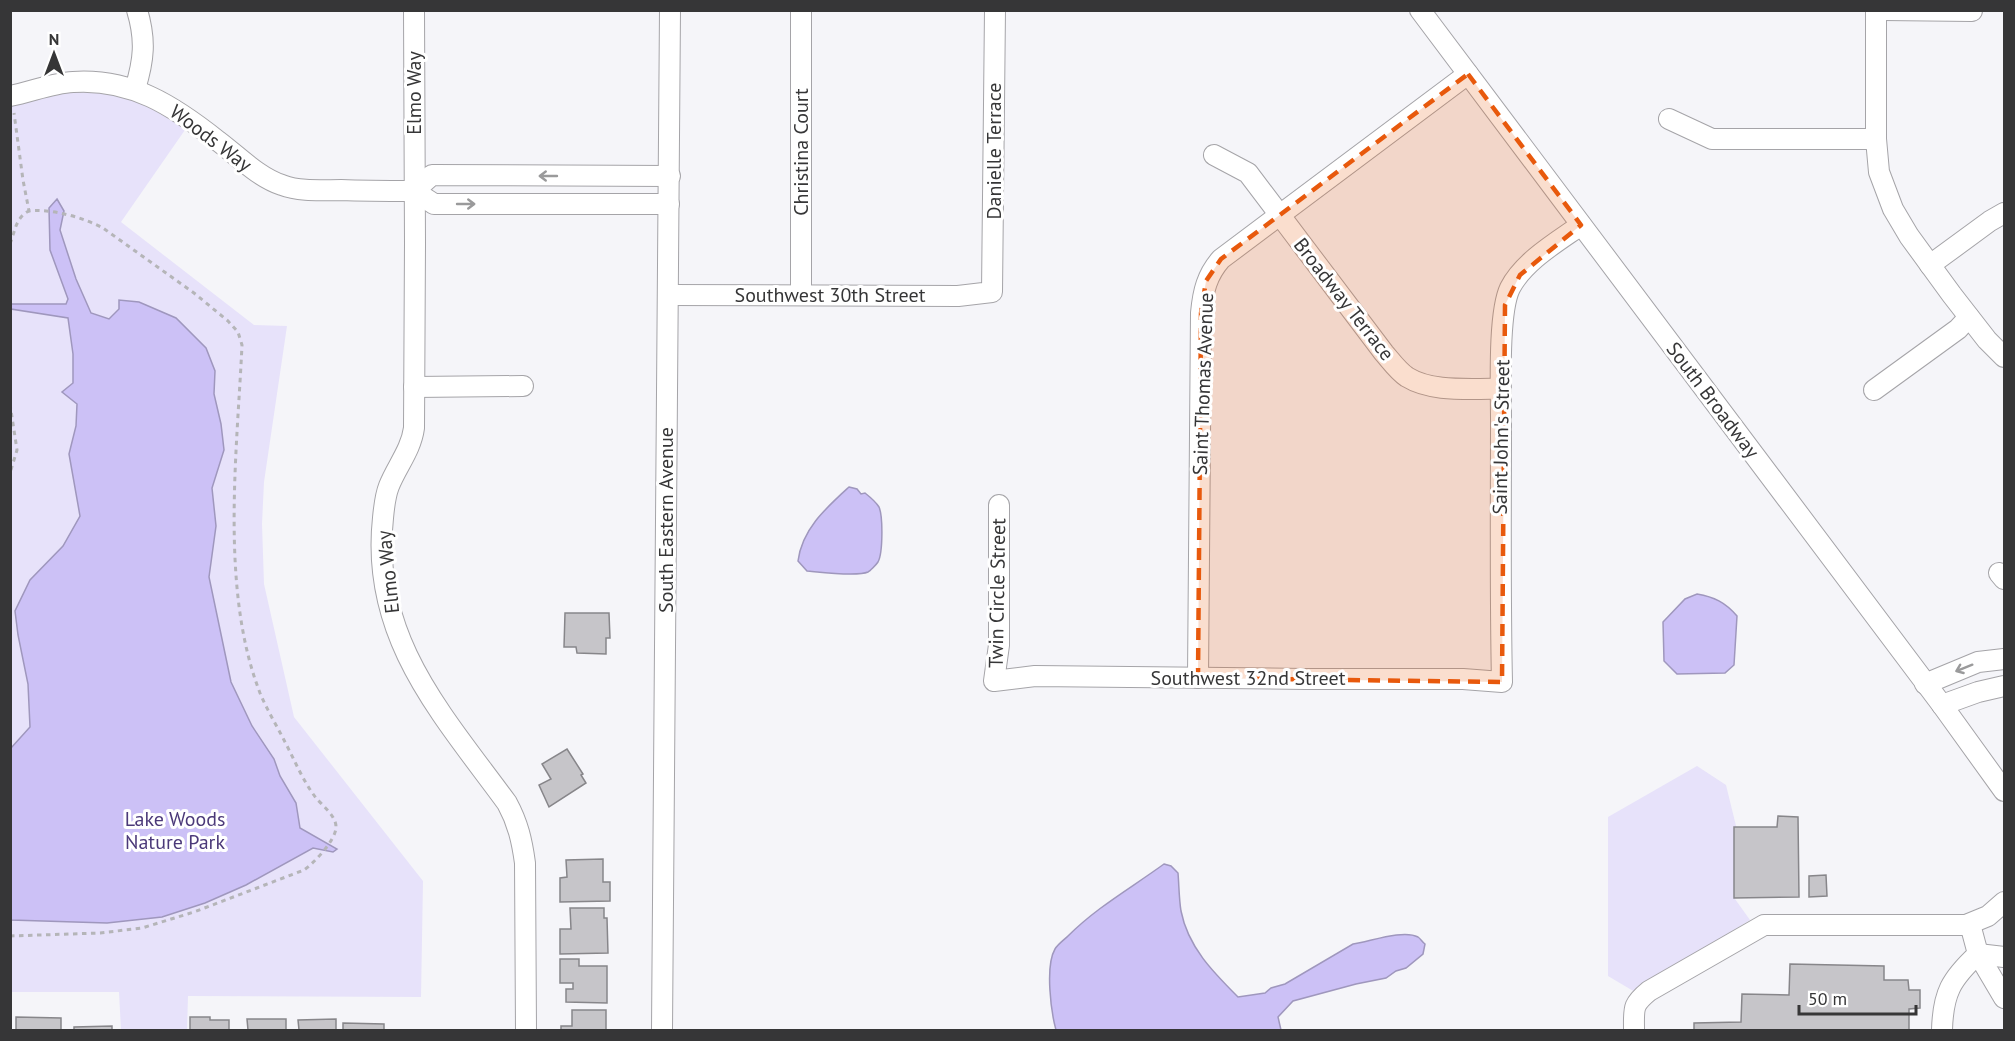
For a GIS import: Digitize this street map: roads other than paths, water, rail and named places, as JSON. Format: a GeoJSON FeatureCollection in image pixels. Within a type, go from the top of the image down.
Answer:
{"type":"FeatureCollection","features":[{"type":"Feature","properties":{"kind":"street"},"geometry":{"type":"LineString","coordinates":[[135,89],[144,51],[137,10]]}},
{"type":"Feature","properties":{"kind":"street","name":"Elmo Way"},"geometry":{"type":"LineString","coordinates":[[414,10],[412,442],[389,486],[382,519],[386,595],[394,624],[424,690],[507,803],[517,822],[525,863],[526,1030]]}},
{"type":"Feature","properties":{"kind":"street","name":"South Eastern Avenue"},"geometry":{"type":"LineString","coordinates":[[662,1030],[670,10]]}},
{"type":"Feature","properties":{"kind":"street","name":"Christina Court"},"geometry":{"type":"LineString","coordinates":[[801,10],[801,294]]}},
{"type":"Feature","properties":{"kind":"street","name":"Danielle Terrace"},"geometry":{"type":"LineString","coordinates":[[992,292],[995,10]]}},
{"type":"Feature","properties":{"kind":"street","name":"South Broadway"},"geometry":{"type":"LineString","coordinates":[[1420,10],[1942,705],[2004,791]]}},
{"type":"Feature","properties":{"kind":"street"},"geometry":{"type":"LineString","coordinates":[[1876,10],[1876,139],[1879,172],[1893,209],[1909,236],[1987,340],[2004,357]]}},
{"type":"Feature","properties":{"kind":"street"},"geometry":{"type":"LineString","coordinates":[[1884,10],[1972,11]]}},
{"type":"Feature","properties":{"kind":"street","name":"Saint Thomas Avenue"},"geometry":{"type":"LineString","coordinates":[[1198,678],[1201,313],[1206,281],[1221,259],[1468,74]]}},
{"type":"Feature","properties":{"kind":"street","name":"Woods Way"},"geometry":{"type":"LineString","coordinates":[[12,96],[71,82],[108,83],[135,89],[166,104],[206,131],[258,173],[284,186],[319,190],[414,191],[434,204],[669,204]]}},
{"type":"Feature","properties":{"kind":"street"},"geometry":{"type":"LineString","coordinates":[[1669,119],[1712,139],[1876,139]]}},
{"type":"Feature","properties":{"kind":"street","name":"Broadway Terrace"},"geometry":{"type":"LineString","coordinates":[[1214,155],[1248,173],[1384,353],[1404,375],[1417,382],[1433,386],[1501,389]]}},
{"type":"Feature","properties":{"kind":"street"},"geometry":{"type":"LineString","coordinates":[[414,191],[432,176],[669,176]]}},
{"type":"Feature","properties":{"kind":"street"},"geometry":{"type":"LineString","coordinates":[[588,176],[593,204]]}},
{"type":"Feature","properties":{"kind":"street"},"geometry":{"type":"LineString","coordinates":[[1930,265],[2004,213]]}},
{"type":"Feature","properties":{"kind":"street","name":"Saint John's Street"},"geometry":{"type":"LineString","coordinates":[[1502,682],[1501,389],[1505,305],[1510,288],[1534,260],[1581,225]]}},
{"type":"Feature","properties":{"kind":"street","name":"Southwest 30th Street"},"geometry":{"type":"LineString","coordinates":[[668,295],[958,296],[992,292]]}},
{"type":"Feature","properties":{"kind":"street"},"geometry":{"type":"LineString","coordinates":[[1874,390],[1958,329],[1969,317]]}},
{"type":"Feature","properties":{"kind":"street"},"geometry":{"type":"LineString","coordinates":[[414,387],[523,386]]}},
{"type":"Feature","properties":{"kind":"street","name":"Twin Circle Street"},"geometry":{"type":"LineString","coordinates":[[994,681],[999,645],[999,505]]}},
{"type":"Feature","properties":{"kind":"street"},"geometry":{"type":"LineString","coordinates":[[1925,684],[1978,662],[2004,659]]}},
{"type":"Feature","properties":{"kind":"street","name":"Southwest 32nd Street"},"geometry":{"type":"LineString","coordinates":[[994,681],[1035,676],[1463,679],[1502,682]]}},
{"type":"Feature","properties":{"kind":"street"},"geometry":{"type":"LineString","coordinates":[[1942,705],[1978,692],[2004,686]]}},
{"type":"Feature","properties":{"kind":"street"},"geometry":{"type":"LineString","coordinates":[[1634,1030],[1634,1011],[1637,1001],[1649,991],[1764,925],[1966,925],[1988,916],[2004,902]]}},
{"type":"Feature","properties":{"kind":"street"},"geometry":{"type":"LineString","coordinates":[[1970,924],[1978,954],[2004,998]]}},
{"type":"Feature","properties":{"kind":"street"},"geometry":{"type":"LineString","coordinates":[[1942,1030],[1942,1011],[1952,983],[1960,971],[1978,954],[2004,957]]}},
{"type":"Feature","properties":{"kind":"park label","name":"Lake Woods Nature Park"},"geometry":{"type":"Point","coordinates":[175,830]}}]}
